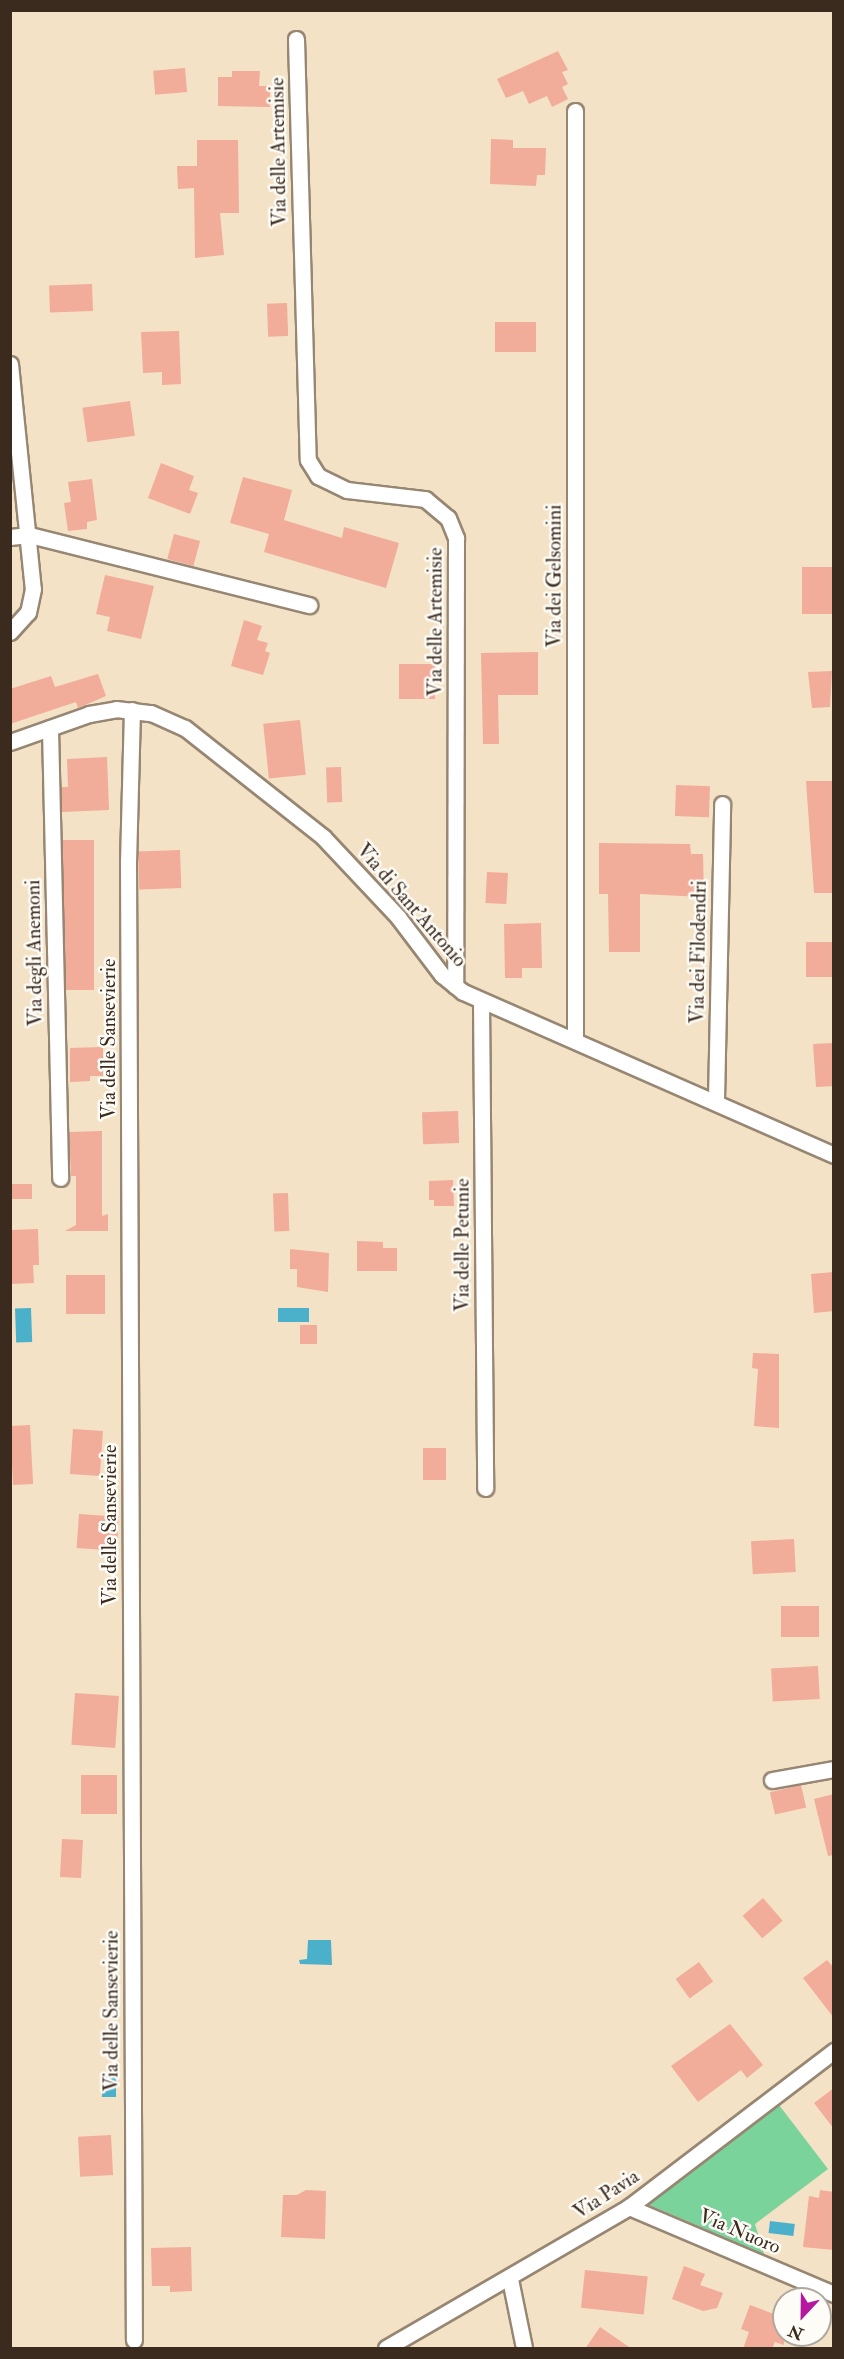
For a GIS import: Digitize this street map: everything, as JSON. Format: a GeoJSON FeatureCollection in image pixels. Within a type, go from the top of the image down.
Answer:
{"type":"FeatureCollection","features":[{"type":"Feature","properties":{"kind":"street","name":"Via delle Artemisie"},"geometry":{"type":"LineString","coordinates":[[296,39],[308,460],[318,476],[347,490],[426,500],[444,513],[455,532],[455,986]]}},
{"type":"Feature","properties":{"kind":"street","name":"Via dei Gelsomini"},"geometry":{"type":"LineString","coordinates":[[575,111],[575,1040]]}},
{"type":"Feature","properties":{"kind":"street"},"geometry":{"type":"LineString","coordinates":[[10,364],[30,535],[32,600],[23,620],[10,632]]}},
{"type":"Feature","properties":{"kind":"street"},"geometry":{"type":"LineString","coordinates":[[10,537],[30,535],[309,605]]}},
{"type":"Feature","properties":{"kind":"street","name":"Via di Sant'Antonio"},"geometry":{"type":"LineString","coordinates":[[10,742],[101,711],[132,710],[160,717],[192,733],[310,826],[383,900],[455,986],[482,1002],[716,1100],[834,1155]]}},
{"type":"Feature","properties":{"kind":"street","name":"Via delle Sansevierie"},"geometry":{"type":"LineString","coordinates":[[132,710],[128,874],[134,2340]]}},
{"type":"Feature","properties":{"kind":"street","name":"Via degli Anemoni"},"geometry":{"type":"LineString","coordinates":[[50,728],[60,1178]]}},
{"type":"Feature","properties":{"kind":"street","name":"Via dei Filodendri"},"geometry":{"type":"LineString","coordinates":[[716,1100],[722,804]]}},
{"type":"Feature","properties":{"kind":"street","name":"Via delle Petunie"},"geometry":{"type":"LineString","coordinates":[[482,1002],[484,1488]]}},
{"type":"Feature","properties":{"kind":"street"},"geometry":{"type":"LineString","coordinates":[[772,1780],[834,1769]]}},
{"type":"Feature","properties":{"kind":"street","name":"Via Pavia"},"geometry":{"type":"LineString","coordinates":[[386,2349],[510,2279],[629,2207],[834,2051]]}},
{"type":"Feature","properties":{"kind":"street","name":"Via Nuoro"},"geometry":{"type":"LineString","coordinates":[[629,2207],[834,2294]]}},
{"type":"Feature","properties":{"kind":"street"},"geometry":{"type":"LineString","coordinates":[[510,2279],[524,2349]]}},
{"type":"Feature","properties":{"kind":"green space"},"geometry":{"type":"Polygon","coordinates":[[[779,2105],[828,2169],[755,2224],[764,2254],[647,2204],[779,2105]]]}},
{"type":"Feature","properties":{"kind":"water"},"geometry":{"type":"Polygon","coordinates":[[[31,1308],[32,1342],[16,1343],[15,1309],[31,1308]]]}},
{"type":"Feature","properties":{"kind":"water"},"geometry":{"type":"Polygon","coordinates":[[[278,1308],[309,1308],[309,1322],[278,1322],[278,1308]]]}},
{"type":"Feature","properties":{"kind":"water"},"geometry":{"type":"Polygon","coordinates":[[[308,1940],[331,1940],[332,1965],[300,1964],[299,1960],[307,1959],[308,1940]]]}},
{"type":"Feature","properties":{"kind":"water"},"geometry":{"type":"Polygon","coordinates":[[[102,2073],[116,2073],[116,2097],[102,2097],[102,2073]]]}},
{"type":"Feature","properties":{"kind":"water"},"geometry":{"type":"Polygon","coordinates":[[[770,2221],[795,2224],[793,2236],[769,2233],[770,2221]]]}},
{"type":"Feature","properties":{"kind":"building"},"geometry":{"type":"Polygon","coordinates":[[[558,51],[568,70],[562,72],[568,84],[562,87],[568,99],[552,107],[547,96],[529,104],[523,91],[506,98],[497,79],[558,51]]]}},
{"type":"Feature","properties":{"kind":"building"},"geometry":{"type":"Polygon","coordinates":[[[185,68],[187,92],[155,95],[153,71],[185,68]]]}},
{"type":"Feature","properties":{"kind":"building"},"geometry":{"type":"Polygon","coordinates":[[[232,71],[260,71],[259,86],[270,86],[270,107],[218,106],[218,77],[232,77],[232,71]]]}},
{"type":"Feature","properties":{"kind":"building"},"geometry":{"type":"Polygon","coordinates":[[[491,139],[513,140],[513,148],[546,148],[545,175],[537,175],[536,186],[490,184],[491,139]]]}},
{"type":"Feature","properties":{"kind":"building"},"geometry":{"type":"Polygon","coordinates":[[[197,140],[238,140],[239,213],[220,213],[224,255],[195,258],[194,188],[178,189],[177,166],[197,166],[197,140]]]}},
{"type":"Feature","properties":{"kind":"building"},"geometry":{"type":"Polygon","coordinates":[[[92,284],[93,311],[50,312],[49,286],[92,284]]]}},
{"type":"Feature","properties":{"kind":"building"},"geometry":{"type":"Polygon","coordinates":[[[287,303],[288,336],[268,337],[267,304],[287,303]]]}},
{"type":"Feature","properties":{"kind":"building"},"geometry":{"type":"Polygon","coordinates":[[[495,322],[536,322],[536,352],[495,352],[495,322]]]}},
{"type":"Feature","properties":{"kind":"building"},"geometry":{"type":"Polygon","coordinates":[[[179,331],[181,384],[162,385],[162,372],[143,373],[141,332],[179,331]]]}},
{"type":"Feature","properties":{"kind":"building"},"geometry":{"type":"Polygon","coordinates":[[[130,401],[135,436],[87,442],[82,408],[130,401]]]}},
{"type":"Feature","properties":{"kind":"building"},"geometry":{"type":"Polygon","coordinates":[[[161,463],[194,476],[189,490],[198,493],[190,514],[148,498],[161,463]]]}},
{"type":"Feature","properties":{"kind":"building"},"geometry":{"type":"Polygon","coordinates":[[[243,477],[292,490],[284,520],[342,538],[344,527],[399,543],[386,588],[264,552],[269,534],[230,523],[243,477]]]}},
{"type":"Feature","properties":{"kind":"building"},"geometry":{"type":"Polygon","coordinates":[[[92,479],[97,520],[87,522],[87,529],[68,531],[64,503],[71,502],[68,482],[92,479]]]}},
{"type":"Feature","properties":{"kind":"building"},"geometry":{"type":"Polygon","coordinates":[[[174,534],[200,541],[193,566],[167,559],[174,534]]]}},
{"type":"Feature","properties":{"kind":"building"},"geometry":{"type":"Polygon","coordinates":[[[802,567],[834,567],[834,614],[802,614],[802,567]]]}},
{"type":"Feature","properties":{"kind":"building"},"geometry":{"type":"Polygon","coordinates":[[[105,575],[154,586],[141,639],[107,631],[110,617],[96,614],[105,575]]]}},
{"type":"Feature","properties":{"kind":"building"},"geometry":{"type":"Polygon","coordinates":[[[244,620],[262,626],[257,640],[268,643],[265,651],[270,653],[263,675],[231,666],[244,620]]]}},
{"type":"Feature","properties":{"kind":"building"},"geometry":{"type":"Polygon","coordinates":[[[538,652],[538,695],[498,695],[499,744],[483,744],[481,653],[538,652]]]}},
{"type":"Feature","properties":{"kind":"building"},"geometry":{"type":"Polygon","coordinates":[[[399,664],[435,664],[435,699],[399,699],[399,664]]]}},
{"type":"Feature","properties":{"kind":"building"},"geometry":{"type":"Polygon","coordinates":[[[832,671],[830,707],[812,708],[808,672],[832,671]]]}},
{"type":"Feature","properties":{"kind":"building"},"geometry":{"type":"Polygon","coordinates":[[[98,674],[106,696],[78,708],[76,702],[10,724],[10,689],[51,676],[55,687],[98,674]]]}},
{"type":"Feature","properties":{"kind":"building"},"geometry":{"type":"Polygon","coordinates":[[[300,720],[306,775],[269,779],[263,724],[300,720]]]}},
{"type":"Feature","properties":{"kind":"building"},"geometry":{"type":"Polygon","coordinates":[[[107,757],[109,810],[62,812],[61,787],[68,787],[67,759],[107,757]]]}},
{"type":"Feature","properties":{"kind":"building"},"geometry":{"type":"Polygon","coordinates":[[[341,767],[342,802],[327,803],[326,768],[341,767]]]}},
{"type":"Feature","properties":{"kind":"building"},"geometry":{"type":"Polygon","coordinates":[[[806,781],[834,781],[834,893],[814,893],[806,781]]]}},
{"type":"Feature","properties":{"kind":"building"},"geometry":{"type":"Polygon","coordinates":[[[676,785],[710,786],[709,817],[675,816],[676,785]]]}},
{"type":"Feature","properties":{"kind":"building"},"geometry":{"type":"Polygon","coordinates":[[[63,840],[94,840],[94,990],[63,990],[63,840]]]}},
{"type":"Feature","properties":{"kind":"building"},"geometry":{"type":"Polygon","coordinates":[[[599,843],[690,844],[691,854],[703,854],[704,897],[640,894],[640,952],[609,952],[608,894],[599,894],[599,843]]]}},
{"type":"Feature","properties":{"kind":"building"},"geometry":{"type":"Polygon","coordinates":[[[180,850],[181,888],[139,889],[138,851],[180,850]]]}},
{"type":"Feature","properties":{"kind":"building"},"geometry":{"type":"Polygon","coordinates":[[[487,872],[508,873],[506,904],[485,903],[487,872]]]}},
{"type":"Feature","properties":{"kind":"building"},"geometry":{"type":"Polygon","coordinates":[[[541,923],[542,968],[522,968],[522,978],[505,978],[504,924],[541,923]]]}},
{"type":"Feature","properties":{"kind":"building"},"geometry":{"type":"Polygon","coordinates":[[[806,942],[834,942],[834,977],[806,977],[806,942]]]}},
{"type":"Feature","properties":{"kind":"building"},"geometry":{"type":"Polygon","coordinates":[[[834,1043],[834,1086],[816,1087],[813,1044],[834,1043]]]}},
{"type":"Feature","properties":{"kind":"building"},"geometry":{"type":"Polygon","coordinates":[[[103,1047],[103,1076],[90,1076],[90,1081],[70,1082],[70,1048],[103,1047]]]}},
{"type":"Feature","properties":{"kind":"building"},"geometry":{"type":"Polygon","coordinates":[[[458,1111],[459,1143],[423,1144],[422,1112],[458,1111]]]}},
{"type":"Feature","properties":{"kind":"building"},"geometry":{"type":"Polygon","coordinates":[[[102,1131],[102,1216],[108,1214],[108,1231],[65,1231],[76,1225],[76,1176],[71,1176],[69,1132],[102,1131]]]}},
{"type":"Feature","properties":{"kind":"building"},"geometry":{"type":"Polygon","coordinates":[[[453,1180],[454,1206],[434,1206],[434,1200],[429,1200],[429,1181],[453,1180]]]}},
{"type":"Feature","properties":{"kind":"building"},"geometry":{"type":"Polygon","coordinates":[[[10,1184],[32,1184],[32,1199],[10,1199],[10,1184]]]}},
{"type":"Feature","properties":{"kind":"building"},"geometry":{"type":"Polygon","coordinates":[[[288,1193],[289,1231],[274,1232],[273,1194],[288,1193]]]}},
{"type":"Feature","properties":{"kind":"building"},"geometry":{"type":"Polygon","coordinates":[[[38,1229],[39,1265],[33,1265],[34,1283],[10,1284],[10,1230],[38,1229]]]}},
{"type":"Feature","properties":{"kind":"building"},"geometry":{"type":"Polygon","coordinates":[[[357,1241],[383,1242],[383,1248],[397,1248],[397,1271],[357,1271],[357,1241]]]}},
{"type":"Feature","properties":{"kind":"building"},"geometry":{"type":"Polygon","coordinates":[[[290,1249],[329,1253],[328,1292],[297,1287],[297,1269],[290,1269],[290,1249]]]}},
{"type":"Feature","properties":{"kind":"building"},"geometry":{"type":"Polygon","coordinates":[[[834,1272],[834,1311],[814,1313],[811,1274],[834,1272]]]}},
{"type":"Feature","properties":{"kind":"building"},"geometry":{"type":"Polygon","coordinates":[[[66,1275],[105,1275],[105,1314],[66,1314],[66,1275]]]}},
{"type":"Feature","properties":{"kind":"building"},"geometry":{"type":"Polygon","coordinates":[[[300,1325],[317,1325],[317,1344],[300,1344],[300,1325]]]}},
{"type":"Feature","properties":{"kind":"building"},"geometry":{"type":"Polygon","coordinates":[[[753,1353],[779,1354],[779,1428],[754,1426],[758,1369],[752,1368],[753,1353]]]}},
{"type":"Feature","properties":{"kind":"building"},"geometry":{"type":"Polygon","coordinates":[[[30,1425],[33,1484],[13,1485],[10,1426],[30,1425]]]}},
{"type":"Feature","properties":{"kind":"building"},"geometry":{"type":"Polygon","coordinates":[[[73,1429],[103,1431],[100,1476],[70,1474],[73,1429]]]}},
{"type":"Feature","properties":{"kind":"building"},"geometry":{"type":"Polygon","coordinates":[[[423,1448],[446,1448],[446,1480],[423,1480],[423,1448]]]}},
{"type":"Feature","properties":{"kind":"building"},"geometry":{"type":"Polygon","coordinates":[[[79,1514],[119,1517],[117,1551],[77,1548],[79,1514]]]}},
{"type":"Feature","properties":{"kind":"building"},"geometry":{"type":"Polygon","coordinates":[[[794,1539],[796,1572],[753,1574],[751,1541],[794,1539]]]}},
{"type":"Feature","properties":{"kind":"building"},"geometry":{"type":"Polygon","coordinates":[[[781,1606],[819,1606],[819,1637],[781,1637],[781,1606]]]}},
{"type":"Feature","properties":{"kind":"building"},"geometry":{"type":"Polygon","coordinates":[[[818,1666],[820,1699],[773,1701],[771,1668],[818,1666]]]}},
{"type":"Feature","properties":{"kind":"building"},"geometry":{"type":"Polygon","coordinates":[[[75,1693],[119,1696],[115,1748],[71,1745],[75,1693]]]}},
{"type":"Feature","properties":{"kind":"building"},"geometry":{"type":"Polygon","coordinates":[[[81,1775],[117,1775],[117,1814],[81,1814],[81,1775]]]}},
{"type":"Feature","properties":{"kind":"building"},"geometry":{"type":"Polygon","coordinates":[[[801,1785],[806,1807],[775,1815],[770,1792],[801,1785]]]}},
{"type":"Feature","properties":{"kind":"building"},"geometry":{"type":"Polygon","coordinates":[[[834,1794],[834,1855],[828,1856],[814,1799],[834,1794]]]}},
{"type":"Feature","properties":{"kind":"building"},"geometry":{"type":"Polygon","coordinates":[[[62,1839],[83,1840],[81,1878],[60,1877],[62,1839]]]}},
{"type":"Feature","properties":{"kind":"building"},"geometry":{"type":"Polygon","coordinates":[[[763,1898],[783,1921],[762,1938],[743,1916],[763,1898]]]}},
{"type":"Feature","properties":{"kind":"building"},"geometry":{"type":"Polygon","coordinates":[[[827,1960],[834,1968],[834,2018],[803,1978],[827,1960]]]}},
{"type":"Feature","properties":{"kind":"building"},"geometry":{"type":"Polygon","coordinates":[[[699,1962],[713,1981],[690,1998],[676,1979],[699,1962]]]}},
{"type":"Feature","properties":{"kind":"building"},"geometry":{"type":"Polygon","coordinates":[[[730,2024],[763,2065],[747,2078],[741,2070],[698,2102],[671,2066],[730,2024]]]}},
{"type":"Feature","properties":{"kind":"building"},"geometry":{"type":"Polygon","coordinates":[[[834,2088],[834,2129],[814,2103],[834,2088]]]}},
{"type":"Feature","properties":{"kind":"building"},"geometry":{"type":"Polygon","coordinates":[[[111,2135],[113,2175],[80,2177],[78,2137],[111,2135]]]}},
{"type":"Feature","properties":{"kind":"building"},"geometry":{"type":"Polygon","coordinates":[[[306,2190],[326,2191],[325,2239],[281,2237],[283,2195],[297,2195],[306,2190]]]}},
{"type":"Feature","properties":{"kind":"building"},"geometry":{"type":"Polygon","coordinates":[[[820,2190],[834,2192],[834,2250],[803,2247],[809,2196],[819,2198],[820,2190]]]}},
{"type":"Feature","properties":{"kind":"building"},"geometry":{"type":"Polygon","coordinates":[[[191,2247],[192,2291],[170,2292],[170,2286],[152,2286],[151,2248],[191,2247]]]}},
{"type":"Feature","properties":{"kind":"building"},"geometry":{"type":"Polygon","coordinates":[[[684,2266],[705,2274],[700,2285],[723,2293],[717,2308],[703,2311],[672,2299],[684,2266]]]}},
{"type":"Feature","properties":{"kind":"building"},"geometry":{"type":"Polygon","coordinates":[[[585,2270],[648,2277],[644,2314],[581,2308],[585,2270]]]}},
{"type":"Feature","properties":{"kind":"building"},"geometry":{"type":"Polygon","coordinates":[[[750,2305],[772,2313],[772,2349],[743,2349],[749,2332],[741,2329],[750,2305]]]}},
{"type":"Feature","properties":{"kind":"building"},"geometry":{"type":"Polygon","coordinates":[[[600,2327],[632,2349],[585,2349],[600,2327]]]}}]}
